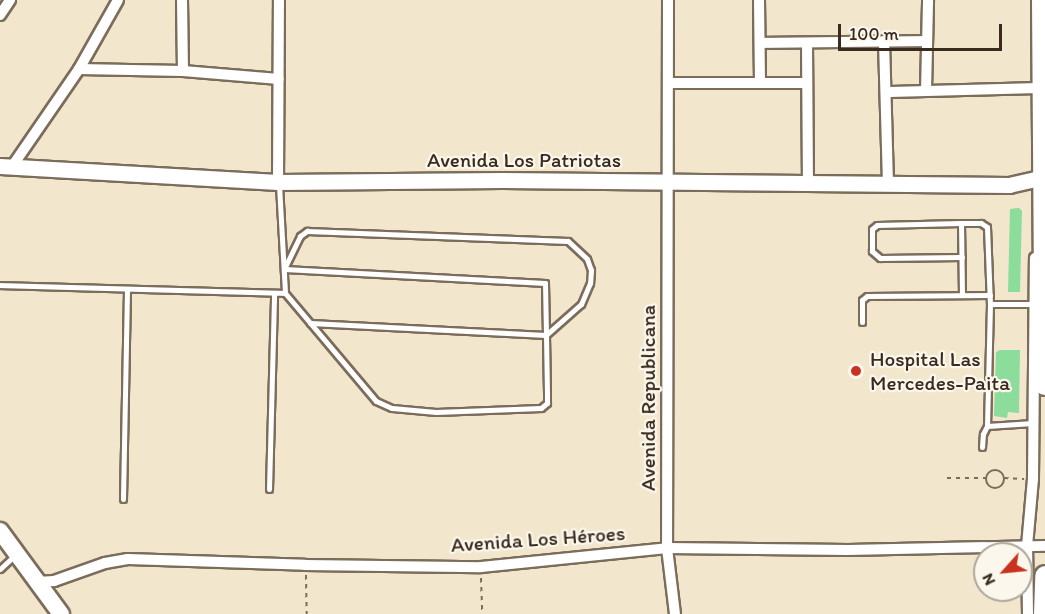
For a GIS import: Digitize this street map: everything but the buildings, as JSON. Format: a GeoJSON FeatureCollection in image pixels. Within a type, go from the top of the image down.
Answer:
{"type":"FeatureCollection","features":[{"type":"Feature","properties":{"kind":"highway"},"geometry":{"type":"LineString","coordinates":[[1042,0],[1045,385]]}},
{"type":"Feature","properties":{"kind":"highway"},"geometry":{"type":"LineString","coordinates":[[1036,579],[1044,614]]}},
{"type":"Feature","properties":{"kind":"main road"},"geometry":{"type":"LineString","coordinates":[[1,535],[60,614]]}},
{"type":"Feature","properties":{"kind":"street"},"geometry":{"type":"LineString","coordinates":[[0,15],[10,0]]}},
{"type":"Feature","properties":{"kind":"street"},"geometry":{"type":"LineString","coordinates":[[5,167],[79,69],[118,0]]}},
{"type":"Feature","properties":{"kind":"street"},"geometry":{"type":"LineString","coordinates":[[182,0],[183,71]]}},
{"type":"Feature","properties":{"kind":"street"},"geometry":{"type":"LineString","coordinates":[[278,182],[279,0]]}},
{"type":"Feature","properties":{"kind":"street","name":"Avenida Republicana"},"geometry":{"type":"LineString","coordinates":[[668,0],[667,548],[675,614]]}},
{"type":"Feature","properties":{"kind":"street"},"geometry":{"type":"LineString","coordinates":[[759,0],[760,82]]}},
{"type":"Feature","properties":{"kind":"street"},"geometry":{"type":"LineString","coordinates":[[926,91],[928,0]]}},
{"type":"Feature","properties":{"kind":"street"},"geometry":{"type":"LineString","coordinates":[[884,41],[888,184]]}},
{"type":"Feature","properties":{"kind":"street"},"geometry":{"type":"LineString","coordinates":[[760,43],[927,41]]}},
{"type":"Feature","properties":{"kind":"street"},"geometry":{"type":"LineString","coordinates":[[807,44],[808,184]]}},
{"type":"Feature","properties":{"kind":"street"},"geometry":{"type":"LineString","coordinates":[[79,69],[183,71],[279,79]]}},
{"type":"Feature","properties":{"kind":"street"},"geometry":{"type":"LineString","coordinates":[[669,83],[807,83]]}},
{"type":"Feature","properties":{"kind":"street"},"geometry":{"type":"LineString","coordinates":[[886,92],[1043,86],[1036,115],[1043,172],[1034,304],[1033,479],[1026,542]]}},
{"type":"Feature","properties":{"kind":"street","name":"Avenida Los Patriotas"},"geometry":{"type":"LineString","coordinates":[[5,167],[278,182],[1008,185],[1043,172]]}},
{"type":"Feature","properties":{"kind":"street","name":"Avenida Los Héroes"},"geometry":{"type":"LineString","coordinates":[[37,582],[54,581],[105,562],[128,558],[305,565],[481,567],[667,548],[848,550],[973,547]]}},
{"type":"Feature","properties":{"kind":"street"},"geometry":{"type":"LineString","coordinates":[[1028,614],[1036,579]]}},
{"type":"Feature","properties":{"kind":"lane"},"geometry":{"type":"LineString","coordinates":[[278,182],[285,293],[376,401],[393,408],[436,412],[541,408],[548,403],[544,283],[284,269]]}},
{"type":"Feature","properties":{"kind":"lane"},"geometry":{"type":"LineString","coordinates":[[962,257],[880,258],[872,251],[872,229],[877,225],[961,223],[981,223],[987,227],[990,304],[987,426],[983,434],[982,447]]}},
{"type":"Feature","properties":{"kind":"lane"},"geometry":{"type":"LineString","coordinates":[[961,223],[962,296]]}},
{"type":"Feature","properties":{"kind":"lane"},"geometry":{"type":"LineString","coordinates":[[284,269],[300,236],[307,231],[568,241],[587,259],[591,270],[590,283],[581,304],[546,335],[310,323]]}},
{"type":"Feature","properties":{"kind":"lane"},"geometry":{"type":"LineString","coordinates":[[0,285],[285,293]]}},
{"type":"Feature","properties":{"kind":"lane"},"geometry":{"type":"LineString","coordinates":[[123,499],[127,289]]}},
{"type":"Feature","properties":{"kind":"lane"},"geometry":{"type":"LineString","coordinates":[[269,489],[274,293]]}},
{"type":"Feature","properties":{"kind":"lane"},"geometry":{"type":"LineString","coordinates":[[862,322],[864,296],[990,295]]}},
{"type":"Feature","properties":{"kind":"lane"},"geometry":{"type":"LineString","coordinates":[[990,304],[1034,304]]}},
{"type":"Feature","properties":{"kind":"lane"},"geometry":{"type":"LineString","coordinates":[[987,426],[1033,423]]}},
{"type":"Feature","properties":{"kind":"lane"},"geometry":{"type":"LineString","coordinates":[[0,569],[17,554]]}},
{"type":"Feature","properties":{"kind":"path"},"geometry":{"type":"LineString","coordinates":[[996,470],[1001,472],[1004,478],[1002,485],[996,488],[990,486],[986,478],[988,472],[996,470]]}},
{"type":"Feature","properties":{"kind":"path"},"geometry":{"type":"LineString","coordinates":[[947,478],[986,478]]}},
{"type":"Feature","properties":{"kind":"path"},"geometry":{"type":"LineString","coordinates":[[1004,478],[1033,479]]}},
{"type":"Feature","properties":{"kind":"path"},"geometry":{"type":"LineString","coordinates":[[305,565],[307,614]]}},
{"type":"Feature","properties":{"kind":"path"},"geometry":{"type":"LineString","coordinates":[[481,567],[482,614]]}},
{"type":"Feature","properties":{"kind":"green space"},"geometry":{"type":"Polygon","coordinates":[[[1019,208],[1022,211],[1020,292],[1008,292],[1010,209],[1019,208]]]}},
{"type":"Feature","properties":{"kind":"green space"},"geometry":{"type":"Polygon","coordinates":[[[1020,350],[1019,413],[1008,412],[1007,418],[994,416],[996,352],[1020,350]]]}},
{"type":"Feature","properties":{"kind":"place","name":"Hospital Las Mercedes-Paita"},"geometry":{"type":"Point","coordinates":[856,371]}}]}
